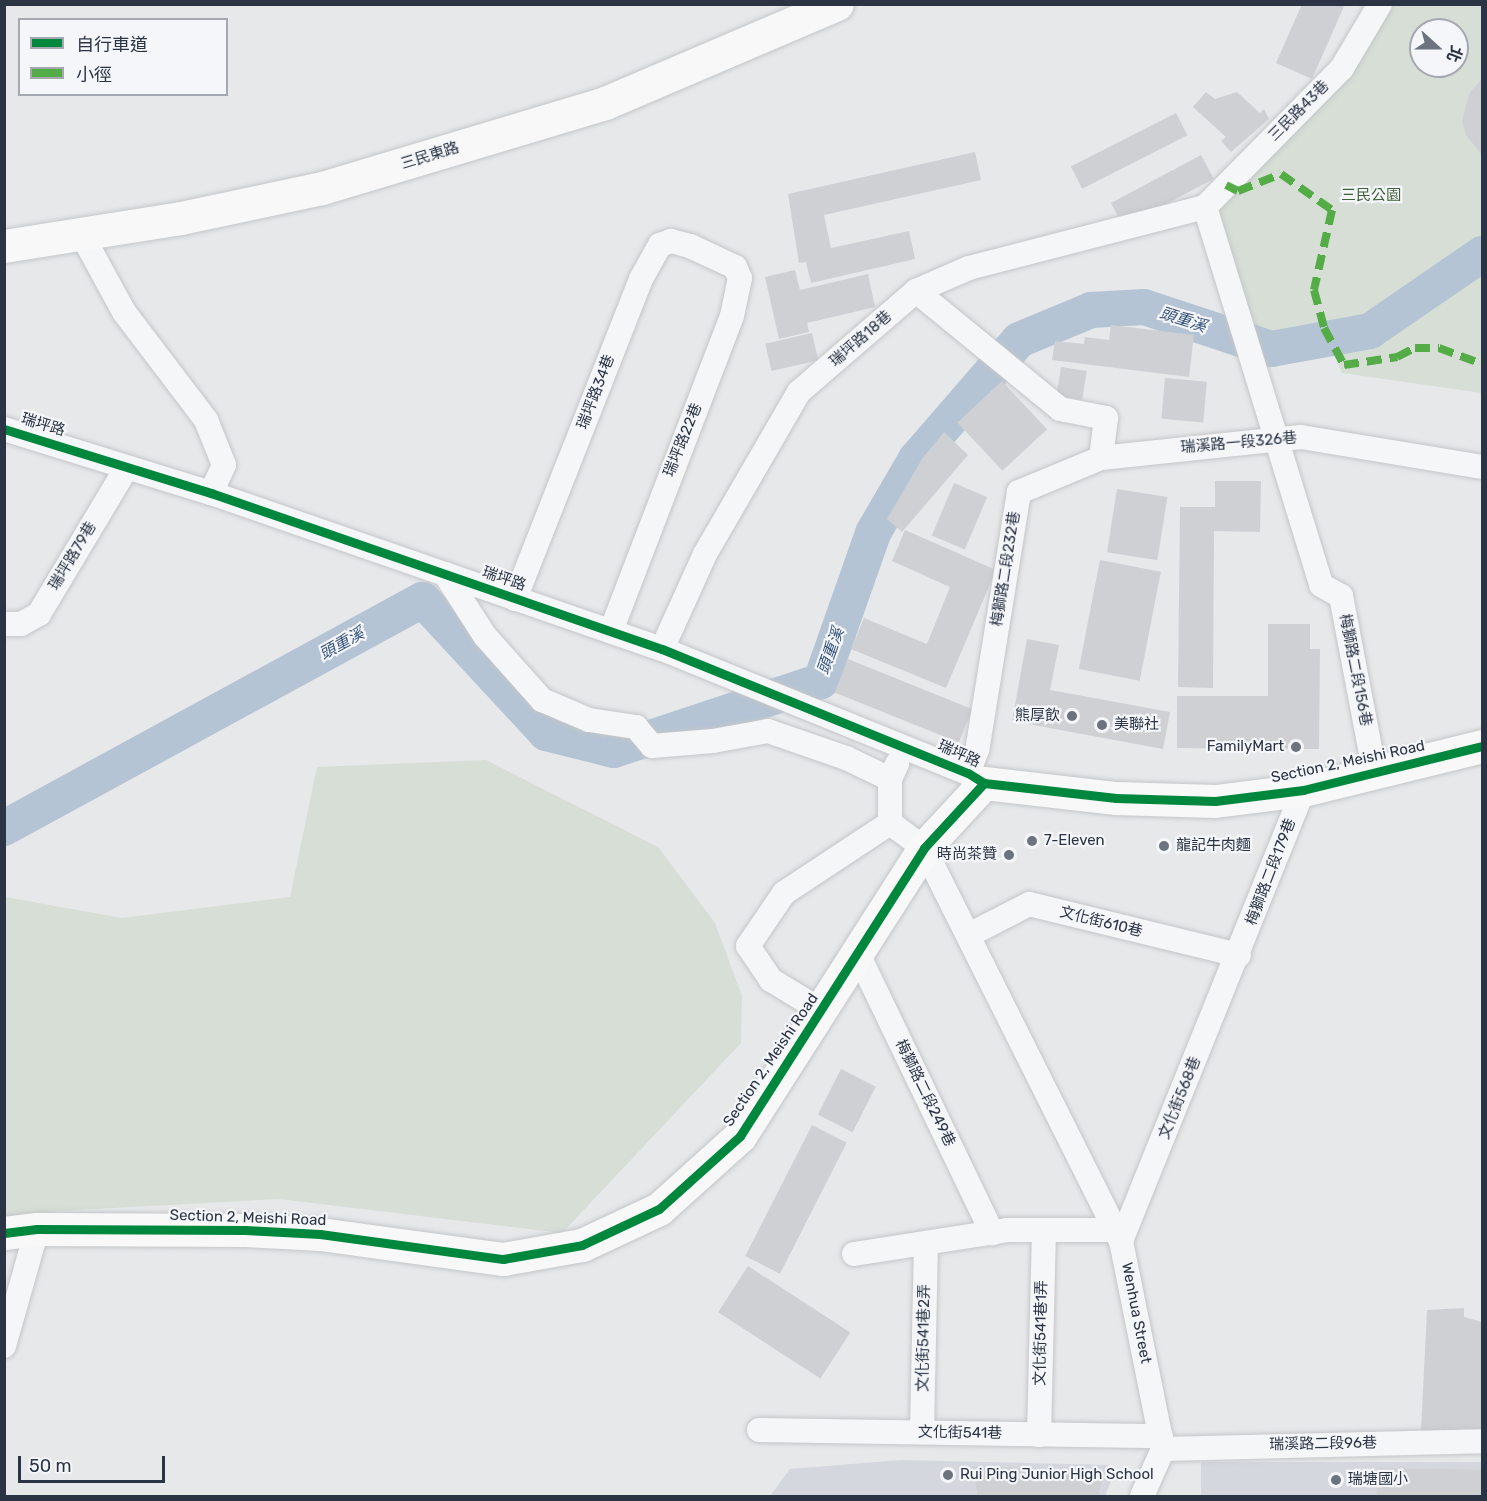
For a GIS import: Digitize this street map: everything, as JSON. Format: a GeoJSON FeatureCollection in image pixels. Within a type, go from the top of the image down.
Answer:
{"type":"FeatureCollection","features":[{"type":"Feature","properties":{"kind":"street","name":"三民東路"},"geometry":{"type":"LineString","coordinates":[[4,246],[82,235],[322,188],[594,107],[837,4]]}},
{"type":"Feature","properties":{"kind":"street","name":"三民路43巷"},"geometry":{"type":"LineString","coordinates":[[1205,207],[1342,68],[1380,4]]}},
{"type":"Feature","properties":{"kind":"street"},"geometry":{"type":"LineString","coordinates":[[1205,207],[1277,439]]}},
{"type":"Feature","properties":{"kind":"street","name":"瑞坪路18巷"},"geometry":{"type":"LineString","coordinates":[[662,649],[705,554],[799,392],[916,291],[969,268],[1205,207]]}},
{"type":"Feature","properties":{"kind":"street"},"geometry":{"type":"LineString","coordinates":[[82,235],[124,312],[206,420],[224,465],[211,493]]}},
{"type":"Feature","properties":{"kind":"street","name":"瑞坪路34巷"},"geometry":{"type":"LineString","coordinates":[[515,598],[640,279],[660,245],[671,241],[717,257]]}},
{"type":"Feature","properties":{"kind":"street","name":"瑞坪路22巷"},"geometry":{"type":"LineString","coordinates":[[611,632],[732,316],[740,278],[735,267],[717,257]]}},
{"type":"Feature","properties":{"kind":"street"},"geometry":{"type":"LineString","coordinates":[[916,291],[1060,409],[1106,418],[1101,458]]}},
{"type":"Feature","properties":{"kind":"street","name":"瑞坪路"},"geometry":{"type":"LineString","coordinates":[[4,429],[211,493],[662,649],[976,778]]}},
{"type":"Feature","properties":{"kind":"street","name":"瑞溪路一段326巷"},"geometry":{"type":"LineString","coordinates":[[1101,458],[1301,436],[1482,467]]}},
{"type":"Feature","properties":{"kind":"street","name":"梅獅路二段156巷"},"geometry":{"type":"LineString","coordinates":[[1277,439],[1321,585],[1341,596],[1376,774]]}},
{"type":"Feature","properties":{"kind":"street","name":"梅獅路二段232巷"},"geometry":{"type":"LineString","coordinates":[[976,778],[977,750],[1019,492],[1101,458]]}},
{"type":"Feature","properties":{"kind":"street","name":"瑞坪路79巷"},"geometry":{"type":"LineString","coordinates":[[4,624],[21,624],[39,614],[127,467]]}},
{"type":"Feature","properties":{"kind":"street"},"geometry":{"type":"LineString","coordinates":[[445,574],[485,636],[542,700],[589,720],[636,727],[652,746],[713,741],[768,731],[846,758],[890,779]]}},
{"type":"Feature","properties":{"kind":"street","name":"Section 2, Meishi Road"},"geometry":{"type":"LineString","coordinates":[[4,1233],[37,1229],[245,1230],[320,1234],[503,1259],[582,1245],[659,1209],[740,1136],[822,1011],[924,848],[976,778],[1116,798],[1215,801],[1303,790],[1376,774],[1482,746]]}},
{"type":"Feature","properties":{"kind":"street"},"geometry":{"type":"LineString","coordinates":[[890,823],[890,779],[905,747]]}},
{"type":"Feature","properties":{"kind":"street","name":"梅獅路二段179巷"},"geometry":{"type":"LineString","coordinates":[[1239,955],[1303,790]]}},
{"type":"Feature","properties":{"kind":"street"},"geometry":{"type":"LineString","coordinates":[[890,823],[924,848]]}},
{"type":"Feature","properties":{"kind":"street"},"geometry":{"type":"LineString","coordinates":[[822,1011],[771,981],[748,946],[784,894],[890,823]]}},
{"type":"Feature","properties":{"kind":"street","name":"Wenhua Street"},"geometry":{"type":"LineString","coordinates":[[924,848],[1119,1235],[1162,1443]]}},
{"type":"Feature","properties":{"kind":"street","name":"文化街610巷"},"geometry":{"type":"LineString","coordinates":[[969,935],[1029,904],[1239,955]]}},
{"type":"Feature","properties":{"kind":"street","name":"梅獅路二段249巷"},"geometry":{"type":"LineString","coordinates":[[858,954],[992,1233]]}},
{"type":"Feature","properties":{"kind":"street","name":"文化街568巷"},"geometry":{"type":"LineString","coordinates":[[1119,1235],[1239,955]]}},
{"type":"Feature","properties":{"kind":"street"},"geometry":{"type":"LineString","coordinates":[[4,1346],[37,1229]]}},
{"type":"Feature","properties":{"kind":"street"},"geometry":{"type":"LineString","coordinates":[[854,1254],[992,1233],[1044,1231],[1119,1235]]}},
{"type":"Feature","properties":{"kind":"street","name":"文化街541巷1弄"},"geometry":{"type":"LineString","coordinates":[[1039,1434],[1044,1231]]}},
{"type":"Feature","properties":{"kind":"street","name":"文化街541巷2弄"},"geometry":{"type":"LineString","coordinates":[[922,1432],[927,1244]]}},
{"type":"Feature","properties":{"kind":"street","name":"文化街541巷"},"geometry":{"type":"LineString","coordinates":[[759,1430],[1039,1434],[1162,1443]]}},
{"type":"Feature","properties":{"kind":"street","name":"瑞溪路二段96巷"},"geometry":{"type":"LineString","coordinates":[[1162,1443],[1482,1441]]}},
{"type":"Feature","properties":{"kind":"street"},"geometry":{"type":"LineString","coordinates":[[1142,1497],[1162,1443]]}},
{"type":"Feature","properties":{"kind":"shaded area","name":"Rui Ping Junior High School"},"geometry":{"type":"Polygon","coordinates":[[[901,1460],[1108,1465],[1111,1481],[1105,1496],[770,1496],[790,1469],[901,1460]]]}},
{"type":"Feature","properties":{"kind":"shaded area","name":"瑞塘國小"},"geometry":{"type":"Polygon","coordinates":[[[1201,1462],[1482,1462],[1482,1496],[1201,1496],[1201,1462]]]}},
{"type":"Feature","properties":{"kind":"green space","name":"三民公園"},"geometry":{"type":"Polygon","coordinates":[[[1387,5],[1482,5],[1482,393],[1342,373],[1328,339],[1271,349],[1241,339],[1205,207],[1387,5]]]}},
{"type":"Feature","properties":{"kind":"green space"},"geometry":{"type":"Polygon","coordinates":[[[486,760],[658,847],[715,923],[742,996],[741,1043],[562,1233],[279,1199],[59,1211],[5,1220],[5,897],[122,918],[290,897],[317,767],[486,760]]]}},
{"type":"Feature","properties":{"kind":"building"},"geometry":{"type":"Polygon","coordinates":[[[1302,4],[1345,4],[1312,79],[1276,63],[1302,4]]]}},
{"type":"Feature","properties":{"kind":"building"},"geometry":{"type":"Polygon","coordinates":[[[1482,79],[1482,155],[1466,135],[1462,120],[1470,92],[1482,79]]]}},
{"type":"Feature","properties":{"kind":"building"},"geometry":{"type":"Polygon","coordinates":[[[1206,92],[1215,99],[1237,92],[1260,113],[1264,109],[1269,119],[1231,152],[1221,141],[1226,137],[1193,107],[1206,92]]]}},
{"type":"Feature","properties":{"kind":"building"},"geometry":{"type":"Polygon","coordinates":[[[1176,113],[1187,135],[1082,189],[1071,167],[1176,113]]]}},
{"type":"Feature","properties":{"kind":"building"},"geometry":{"type":"Polygon","coordinates":[[[975,152],[981,180],[824,215],[831,248],[909,231],[915,259],[811,283],[806,262],[799,263],[788,194],[975,152]]]}},
{"type":"Feature","properties":{"kind":"building"},"geometry":{"type":"Polygon","coordinates":[[[1201,155],[1214,179],[1124,227],[1111,203],[1201,155]]]}},
{"type":"Feature","properties":{"kind":"building"},"geometry":{"type":"Polygon","coordinates":[[[795,270],[800,290],[868,274],[875,307],[807,323],[809,332],[779,339],[765,277],[795,270]]]}},
{"type":"Feature","properties":{"kind":"building"},"geometry":{"type":"Polygon","coordinates":[[[1111,325],[1194,335],[1189,377],[1052,360],[1055,341],[1084,344],[1085,337],[1109,340],[1111,325]]]}},
{"type":"Feature","properties":{"kind":"building"},"geometry":{"type":"Polygon","coordinates":[[[812,333],[818,360],[772,371],[765,344],[812,333]]]}},
{"type":"Feature","properties":{"kind":"building"},"geometry":{"type":"Polygon","coordinates":[[[1061,367],[1087,371],[1082,400],[1056,396],[1061,367]]]}},
{"type":"Feature","properties":{"kind":"building"},"geometry":{"type":"Polygon","coordinates":[[[1165,378],[1207,382],[1203,423],[1161,419],[1165,378]]]}},
{"type":"Feature","properties":{"kind":"building"},"geometry":{"type":"Polygon","coordinates":[[[1002,381],[1047,429],[1002,471],[957,423],[1002,381]]]}},
{"type":"Feature","properties":{"kind":"building"},"geometry":{"type":"Polygon","coordinates":[[[944,432],[968,455],[902,532],[887,519],[922,459],[944,432]]]}},
{"type":"Feature","properties":{"kind":"building"},"geometry":{"type":"Polygon","coordinates":[[[1215,481],[1261,481],[1260,532],[1214,531],[1213,688],[1178,687],[1180,507],[1215,507],[1215,481]]]}},
{"type":"Feature","properties":{"kind":"building"},"geometry":{"type":"Polygon","coordinates":[[[954,483],[987,497],[965,550],[932,535],[954,483]]]}},
{"type":"Feature","properties":{"kind":"building"},"geometry":{"type":"Polygon","coordinates":[[[1117,489],[1167,497],[1157,560],[1107,552],[1117,489]]]}},
{"type":"Feature","properties":{"kind":"building"},"geometry":{"type":"Polygon","coordinates":[[[905,530],[996,570],[946,688],[851,649],[864,618],[927,644],[950,587],[892,561],[905,530]]]}},
{"type":"Feature","properties":{"kind":"building"},"geometry":{"type":"Polygon","coordinates":[[[1100,560],[1161,572],[1140,681],[1079,669],[1100,560]]]}},
{"type":"Feature","properties":{"kind":"building"},"geometry":{"type":"Polygon","coordinates":[[[1268,624],[1310,624],[1310,649],[1320,649],[1319,749],[1177,748],[1177,696],[1268,696],[1268,624]]]}},
{"type":"Feature","properties":{"kind":"building"},"geometry":{"type":"Polygon","coordinates":[[[1027,639],[1059,645],[1050,690],[1170,712],[1163,749],[1012,721],[1027,639]]]}},
{"type":"Feature","properties":{"kind":"building"},"geometry":{"type":"Polygon","coordinates":[[[848,659],[972,709],[959,743],[835,692],[848,659]]]}},
{"type":"Feature","properties":{"kind":"building"},"geometry":{"type":"Polygon","coordinates":[[[841,1069],[876,1087],[853,1132],[818,1114],[841,1069]]]}},
{"type":"Feature","properties":{"kind":"building"},"geometry":{"type":"Polygon","coordinates":[[[812,1125],[847,1143],[780,1274],[745,1256],[812,1125]]]}},
{"type":"Feature","properties":{"kind":"building"},"geometry":{"type":"Polygon","coordinates":[[[748,1266],[850,1332],[820,1379],[718,1312],[748,1266]]]}},
{"type":"Feature","properties":{"kind":"building"},"geometry":{"type":"Polygon","coordinates":[[[1464,1308],[1464,1317],[1482,1322],[1482,1431],[1421,1430],[1427,1310],[1464,1308]]]}},
{"type":"Feature","properties":{"kind":"building"},"geometry":{"type":"Polygon","coordinates":[[[972,1467],[1105,1470],[1098,1496],[978,1496],[972,1467]]]}},
{"type":"Feature","properties":{"kind":"building"},"geometry":{"type":"Polygon","coordinates":[[[1377,1468],[1482,1470],[1482,1496],[1377,1496],[1377,1468]]]}},
{"type":"Feature","properties":{"kind":"waterway","name":"頭重溪"},"geometry":{"type":"LineString","coordinates":[[4,828],[423,600],[546,733],[614,750],[821,681],[873,533],[916,459],[1019,340],[1091,310],[1144,307],[1271,349],[1370,331],[1482,254]]}},
{"type":"Feature","properties":{"kind":"marked path"},"geometry":{"type":"LineString","coordinates":[[1226,185],[1238,191],[1281,174],[1332,210],[1314,290],[1324,328],[1344,365],[1397,357],[1415,348],[1439,348],[1482,364]]}},
{"type":"Feature","properties":{"kind":"cycle path"},"geometry":{"type":"LineString","coordinates":[[4,429],[211,493],[662,649],[968,773],[984,783]]}},
{"type":"Feature","properties":{"kind":"cycle path"},"geometry":{"type":"LineString","coordinates":[[4,1233],[37,1229],[245,1230],[320,1234],[503,1259],[582,1245],[659,1209],[740,1136],[924,848],[984,783],[1116,798],[1215,801],[1303,790],[1482,746]]}},
{"type":"Feature","properties":{"kind":"place","name":"熊厚飲"},"geometry":{"type":"Point","coordinates":[1072,716]}},
{"type":"Feature","properties":{"kind":"place","name":"美聯社"},"geometry":{"type":"Point","coordinates":[1102,725]}},
{"type":"Feature","properties":{"kind":"place","name":"FamilyMart"},"geometry":{"type":"Point","coordinates":[1296,747]}},
{"type":"Feature","properties":{"kind":"place","name":"7-Eleven"},"geometry":{"type":"Point","coordinates":[1032,841]}},
{"type":"Feature","properties":{"kind":"place","name":"龍記牛肉麵"},"geometry":{"type":"Point","coordinates":[1164,846]}},
{"type":"Feature","properties":{"kind":"place","name":"時尚茶贊"},"geometry":{"type":"Point","coordinates":[1009,855]}},
{"type":"Feature","properties":{"kind":"place","name":"Rui Ping Junior High School"},"geometry":{"type":"Point","coordinates":[948,1475]}},
{"type":"Feature","properties":{"kind":"place","name":"瑞塘國小"},"geometry":{"type":"Point","coordinates":[1336,1480]}}]}
